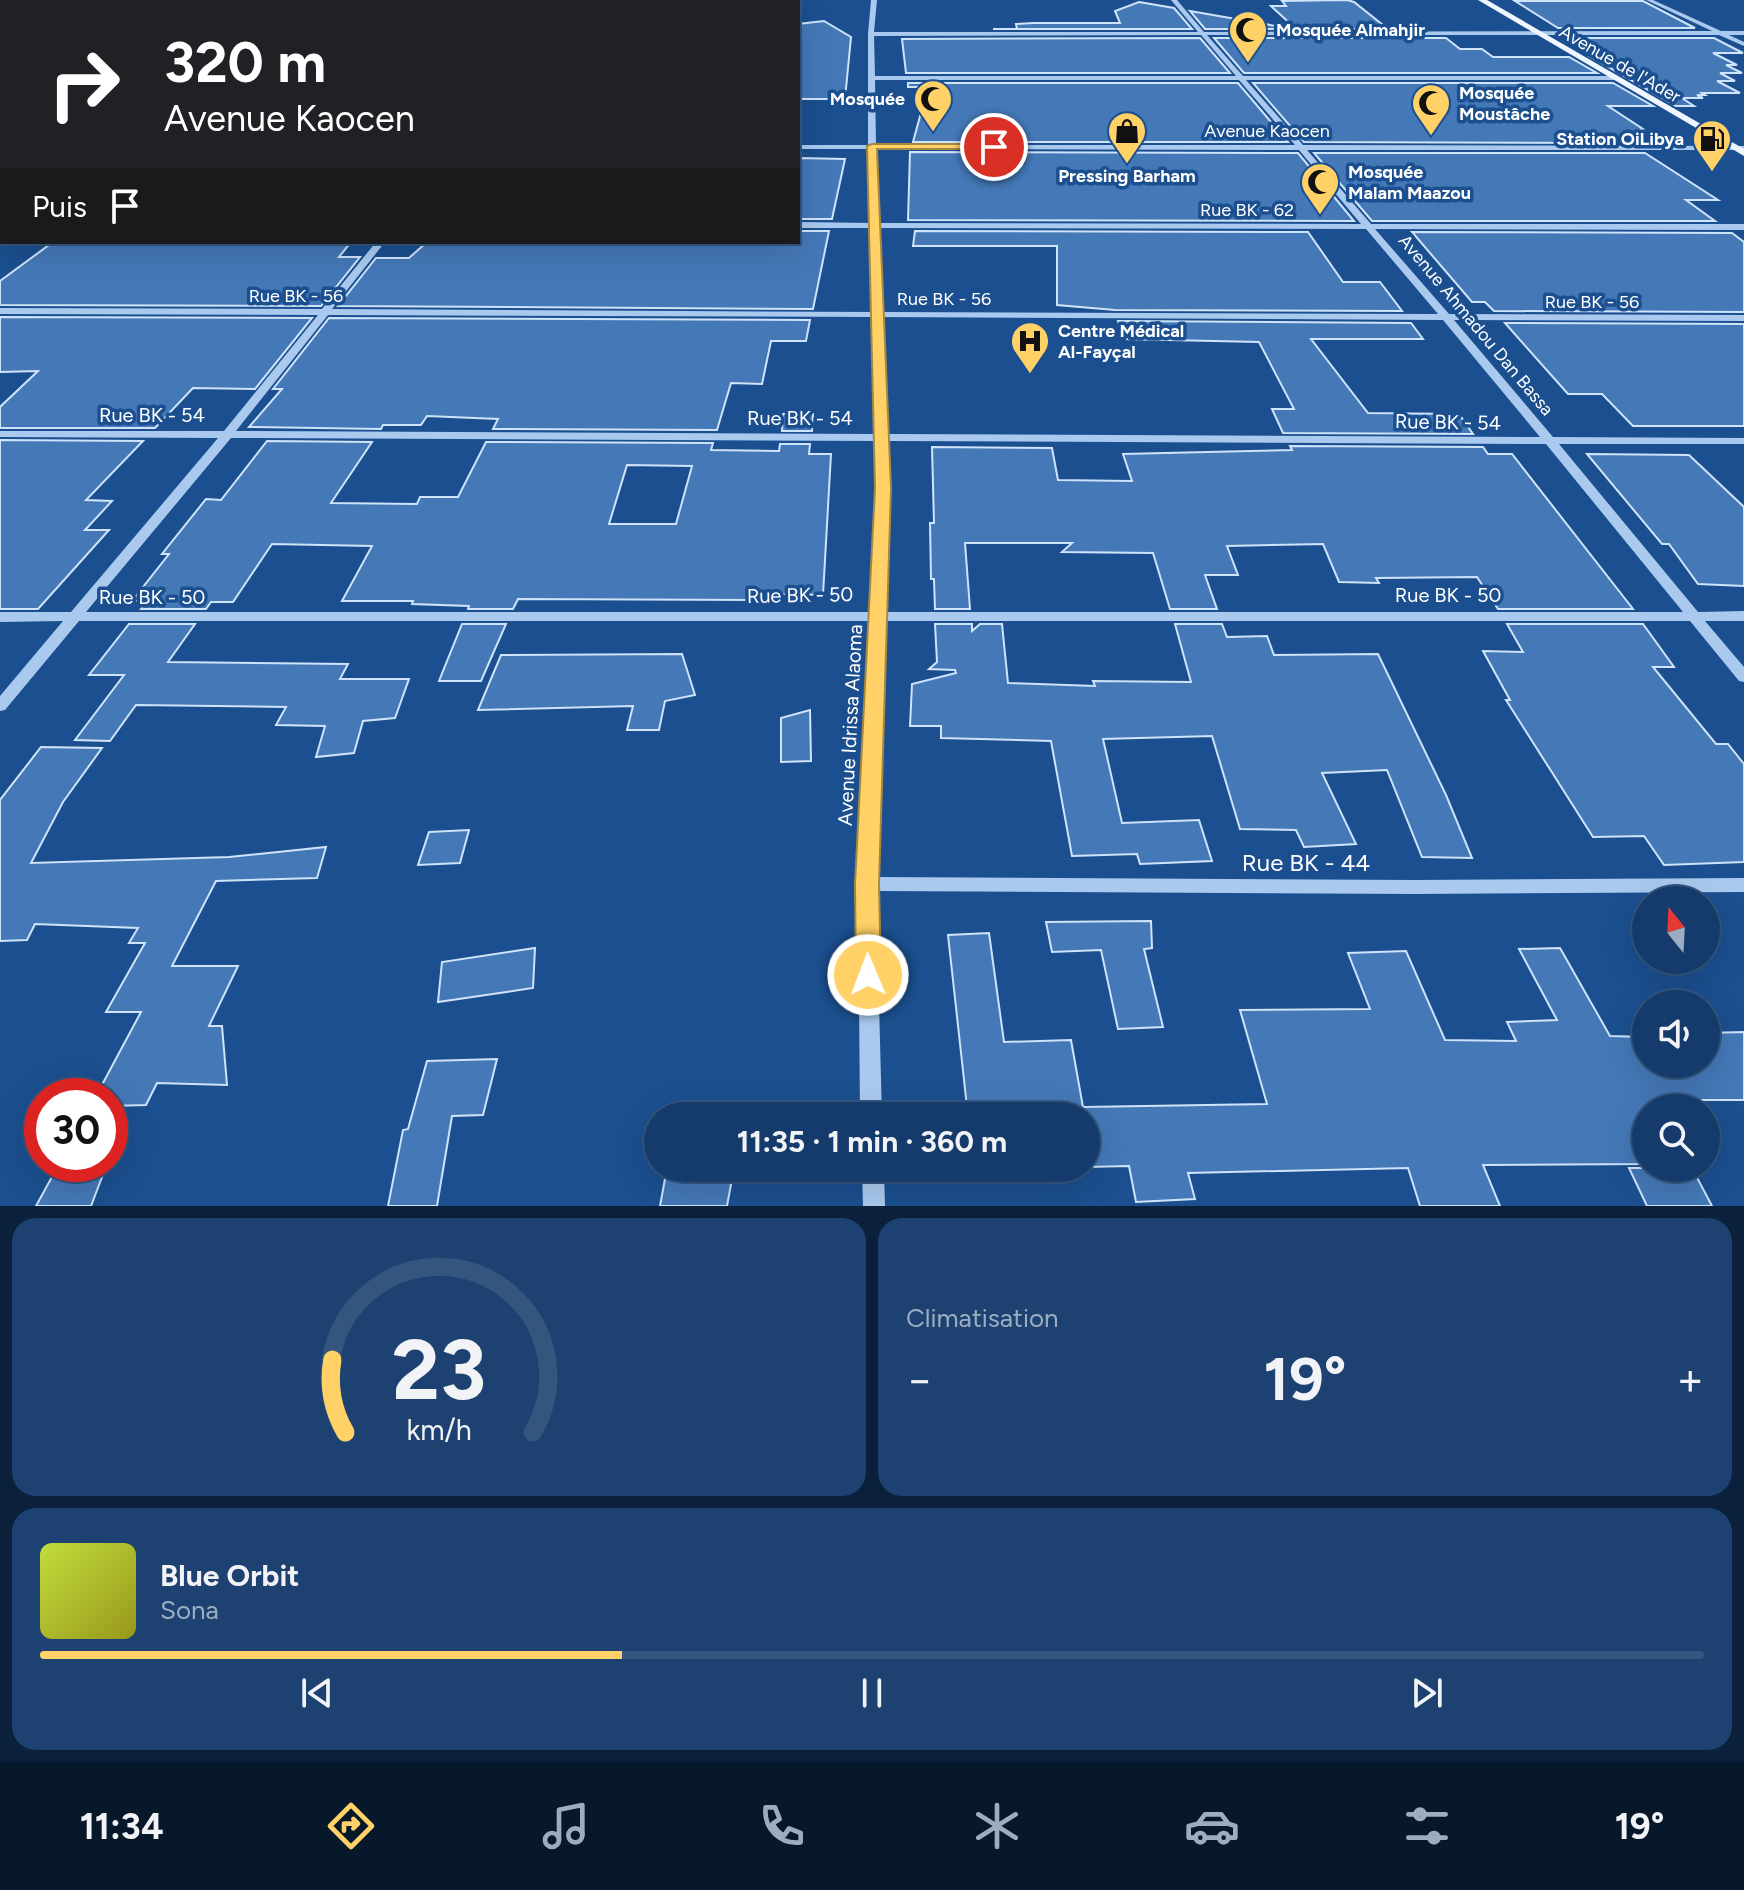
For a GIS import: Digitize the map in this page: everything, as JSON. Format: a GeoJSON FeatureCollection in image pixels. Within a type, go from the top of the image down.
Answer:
{"type":"FeatureCollection","features":[{"type":"Feature","properties":{"kind":"main road","name":"Avenue de l'Ader"},"geometry":{"type":"LineString","coordinates":[[1482,0],[1742,150]]}},
{"type":"Feature","properties":{"kind":"street","name":"Avenue Idrissa Alaoma"},"geometry":{"type":"LineString","coordinates":[[871,1102],[867,884],[883,436],[872,146],[871,34],[874,0]]}},
{"type":"Feature","properties":{"kind":"street","name":"Avenue Ahmadou Dan Bassa"},"geometry":{"type":"LineString","coordinates":[[1174,0],[1551,441],[1744,677]]}},
{"type":"Feature","properties":{"kind":"street"},"geometry":{"type":"LineString","coordinates":[[1649,0],[1744,44]]}},
{"type":"Feature","properties":{"kind":"street"},"geometry":{"type":"LineString","coordinates":[[871,34],[1744,33]]}},
{"type":"Feature","properties":{"kind":"street"},"geometry":{"type":"LineString","coordinates":[[872,78],[1613,78]]}},
{"type":"Feature","properties":{"kind":"street","name":"Avenue Kaocen"},"geometry":{"type":"LineString","coordinates":[[800,147],[1742,150]]}},
{"type":"Feature","properties":{"kind":"street","name":"Rue BK - 62"},"geometry":{"type":"LineString","coordinates":[[800,225],[1744,227]]}},
{"type":"Feature","properties":{"kind":"street"},"geometry":{"type":"LineString","coordinates":[[0,706],[229,433],[379,244]]}},
{"type":"Feature","properties":{"kind":"street","name":"Rue BK - 56"},"geometry":{"type":"LineString","coordinates":[[0,311],[1744,318]]}},
{"type":"Feature","properties":{"kind":"street","name":"Rue BK - 54"},"geometry":{"type":"LineString","coordinates":[[0,434],[1744,441]]}},
{"type":"Feature","properties":{"kind":"street","name":"Rue BK - 50"},"geometry":{"type":"LineString","coordinates":[[0,617],[482,619],[879,614],[1744,616]]}},
{"type":"Feature","properties":{"kind":"street","name":"Rue BK - 44"},"geometry":{"type":"LineString","coordinates":[[867,884],[1744,885]]}},
{"type":"Feature","properties":{"kind":"street"},"geometry":{"type":"LineString","coordinates":[[873,1182],[874,1206]]}},
{"type":"Feature","properties":{"kind":"building"},"geometry":{"type":"Polygon","coordinates":[[[1282,1],[1354,2],[1388,29],[1296,29],[1271,6],[1286,6],[1282,1]]]}},
{"type":"Feature","properties":{"kind":"building"},"geometry":{"type":"Polygon","coordinates":[[[1515,1],[1643,1],[1695,28],[1558,28],[1515,1]]]}},
{"type":"Feature","properties":{"kind":"building"},"geometry":{"type":"Polygon","coordinates":[[[1139,2],[1174,8],[1192,29],[1017,29],[1016,24],[1120,23],[1115,11],[1139,2]]]}},
{"type":"Feature","properties":{"kind":"building"},"geometry":{"type":"Polygon","coordinates":[[[1190,11],[1293,29],[1205,29],[1190,11]]]}},
{"type":"Feature","properties":{"kind":"building"},"geometry":{"type":"Polygon","coordinates":[[[824,21],[851,37],[845,99],[800,99],[800,24],[824,21]]]}},
{"type":"Feature","properties":{"kind":"building"},"geometry":{"type":"Polygon","coordinates":[[[1200,38],[1230,73],[906,73],[902,39],[1200,38]]]}},
{"type":"Feature","properties":{"kind":"building"},"geometry":{"type":"Polygon","coordinates":[[[1214,38],[1446,38],[1460,49],[1482,49],[1493,57],[1569,57],[1597,73],[1244,73],[1214,38]]]}},
{"type":"Feature","properties":{"kind":"building"},"geometry":{"type":"Polygon","coordinates":[[[1574,38],[1714,38],[1743,53],[1713,53],[1737,65],[1726,65],[1742,73],[1720,73],[1735,81],[1717,81],[1740,93],[1702,93],[1705,95],[1697,95],[1703,98],[1682,98],[1694,106],[1676,106],[1591,57],[1603,57],[1574,38]]]}},
{"type":"Feature","properties":{"kind":"building"},"geometry":{"type":"Polygon","coordinates":[[[908,83],[1238,83],[1288,142],[913,142],[928,87],[908,87],[908,83]]]}},
{"type":"Feature","properties":{"kind":"building"},"geometry":{"type":"Polygon","coordinates":[[[1253,83],[1613,83],[1653,106],[1608,106],[1643,129],[1621,137],[1629,143],[1304,142],[1253,83]]]}},
{"type":"Feature","properties":{"kind":"building"},"geometry":{"type":"Polygon","coordinates":[[[910,152],[1298,153],[1354,221],[908,220],[910,152]]]}},
{"type":"Feature","properties":{"kind":"building"},"geometry":{"type":"Polygon","coordinates":[[[1314,153],[1645,153],[1718,200],[1686,200],[1715,221],[1372,221],[1314,153]]]}},
{"type":"Feature","properties":{"kind":"building"},"geometry":{"type":"Polygon","coordinates":[[[800,158],[845,159],[832,219],[800,219],[800,158]]]}},
{"type":"Feature","properties":{"kind":"building"},"geometry":{"type":"Polygon","coordinates":[[[800,231],[829,231],[813,309],[338,306],[376,258],[409,258],[425,244],[800,244],[800,231]]]}},
{"type":"Feature","properties":{"kind":"building"},"geometry":{"type":"Polygon","coordinates":[[[915,231],[1308,232],[1343,282],[1380,282],[1402,311],[1115,310],[1057,305],[1057,246],[913,246],[915,231]]]}},
{"type":"Feature","properties":{"kind":"building"},"geometry":{"type":"Polygon","coordinates":[[[1412,232],[1732,233],[1744,242],[1744,312],[1494,311],[1485,302],[1472,302],[1412,232]]]}},
{"type":"Feature","properties":{"kind":"building"},"geometry":{"type":"Polygon","coordinates":[[[50,244],[349,244],[339,257],[360,257],[321,306],[0,305],[0,281],[50,244]]]}},
{"type":"Feature","properties":{"kind":"building"},"geometry":{"type":"Polygon","coordinates":[[[0,317],[312,318],[255,389],[193,388],[155,428],[0,428],[0,407],[38,371],[0,372],[0,317]]]}},
{"type":"Feature","properties":{"kind":"building"},"geometry":{"type":"Polygon","coordinates":[[[329,318],[810,320],[806,341],[771,341],[762,384],[731,383],[717,430],[493,429],[498,419],[427,416],[421,425],[383,425],[381,429],[249,427],[282,389],[273,389],[329,318]]]}},
{"type":"Feature","properties":{"kind":"building"},"geometry":{"type":"Polygon","coordinates":[[[1118,321],[1411,323],[1423,339],[1311,339],[1368,413],[1459,414],[1473,434],[1283,433],[1272,409],[1294,409],[1259,342],[1123,339],[1118,321]]]}},
{"type":"Feature","properties":{"kind":"building"},"geometry":{"type":"Polygon","coordinates":[[[1505,323],[1744,324],[1744,426],[1633,426],[1602,394],[1568,394],[1505,323]]]}},
{"type":"Feature","properties":{"kind":"building"},"geometry":{"type":"Polygon","coordinates":[[[783,414],[813,414],[812,431],[782,431],[783,414]]]}},
{"type":"Feature","properties":{"kind":"building"},"geometry":{"type":"Polygon","coordinates":[[[0,440],[143,441],[86,500],[112,501],[85,530],[109,530],[38,609],[0,609],[0,440]]]}},
{"type":"Feature","properties":{"kind":"building"},"geometry":{"type":"Polygon","coordinates":[[[267,441],[372,442],[331,503],[417,504],[420,497],[458,497],[486,442],[713,443],[711,450],[779,451],[780,444],[810,444],[809,454],[831,454],[823,595],[756,593],[755,600],[518,599],[513,609],[468,609],[469,606],[412,604],[413,601],[342,601],[372,546],[272,544],[233,602],[211,602],[206,609],[141,609],[147,601],[132,601],[169,554],[162,554],[206,499],[221,500],[267,441]],[[627,465],[609,524],[676,524],[692,466],[627,465]]]}},
{"type":"Feature","properties":{"kind":"building"},"geometry":{"type":"Polygon","coordinates":[[[1290,446],[1483,447],[1488,454],[1512,454],[1633,609],[1498,609],[1477,577],[1376,578],[1379,583],[1339,582],[1323,544],[1227,546],[1238,575],[1205,575],[1217,609],[1170,609],[1153,553],[1062,552],[1072,543],[965,543],[970,609],[935,609],[934,579],[931,579],[930,523],[934,523],[932,447],[1052,448],[1058,480],[1132,481],[1123,454],[1292,450],[1290,446]]]}},
{"type":"Feature","properties":{"kind":"building"},"geometry":{"type":"Polygon","coordinates":[[[1587,454],[1689,455],[1744,507],[1744,586],[1698,584],[1669,544],[1662,544],[1587,454]]]}},
{"type":"Feature","properties":{"kind":"building"},"geometry":{"type":"Polygon","coordinates":[[[129,624],[195,624],[168,662],[348,664],[340,679],[409,679],[395,718],[363,721],[354,753],[316,757],[325,726],[276,725],[286,707],[136,705],[110,741],[75,740],[124,675],[89,675],[129,624]]]}},
{"type":"Feature","properties":{"kind":"building"},"geometry":{"type":"Polygon","coordinates":[[[462,624],[506,624],[481,681],[439,681],[462,624]]]}},
{"type":"Feature","properties":{"kind":"building"},"geometry":{"type":"Polygon","coordinates":[[[935,624],[972,624],[972,631],[980,624],[1002,624],[1008,683],[1095,686],[1093,681],[1191,682],[1175,624],[1222,624],[1227,637],[1267,636],[1274,655],[1378,654],[1446,795],[1472,858],[1422,857],[1387,770],[1322,773],[1356,844],[1304,847],[1296,830],[1240,829],[1212,736],[1103,739],[1122,823],[1199,820],[1212,861],[1140,864],[1137,854],[1072,856],[1051,741],[941,738],[941,726],[910,726],[912,684],[956,673],[955,670],[929,669],[937,662],[935,624]]]}},
{"type":"Feature","properties":{"kind":"building"},"geometry":{"type":"Polygon","coordinates":[[[1507,624],[1643,624],[1674,667],[1653,667],[1716,744],[1728,744],[1744,764],[1744,862],[1664,865],[1644,836],[1593,837],[1506,700],[1510,700],[1483,651],[1523,652],[1507,624]]]}},
{"type":"Feature","properties":{"kind":"building"},"geometry":{"type":"Polygon","coordinates":[[[682,654],[695,695],[665,701],[659,730],[627,730],[633,706],[478,710],[501,655],[682,654]]]}},
{"type":"Feature","properties":{"kind":"building"},"geometry":{"type":"Polygon","coordinates":[[[810,710],[811,761],[781,762],[781,718],[810,710]]]}},
{"type":"Feature","properties":{"kind":"building"},"geometry":{"type":"Polygon","coordinates":[[[41,747],[102,748],[63,802],[31,863],[229,857],[326,847],[317,878],[216,881],[172,966],[238,966],[209,1026],[222,1026],[227,1085],[157,1083],[146,1105],[128,1106],[128,1078],[106,1078],[141,1012],[106,1012],[145,943],[129,943],[138,928],[35,924],[27,940],[0,941],[0,800],[41,747]]]}},
{"type":"Feature","properties":{"kind":"building"},"geometry":{"type":"Polygon","coordinates":[[[469,830],[460,863],[418,865],[429,832],[469,830]]]}},
{"type":"Feature","properties":{"kind":"building"},"geometry":{"type":"Polygon","coordinates":[[[1151,921],[1152,948],[1144,949],[1163,1027],[1118,1029],[1101,950],[1052,952],[1046,922],[1151,921]]]}},
{"type":"Feature","properties":{"kind":"building"},"geometry":{"type":"Polygon","coordinates":[[[989,933],[1004,1042],[1071,1040],[1082,1102],[966,1102],[948,935],[989,933]]]}},
{"type":"Feature","properties":{"kind":"building"},"geometry":{"type":"Polygon","coordinates":[[[535,948],[533,988],[438,1002],[442,962],[535,948]]]}},
{"type":"Feature","properties":{"kind":"building"},"geometry":{"type":"Polygon","coordinates":[[[1560,948],[1610,1036],[1632,1037],[1632,1078],[1720,1078],[1720,1033],[1744,1032],[1744,1100],[1720,1100],[1720,1094],[1632,1094],[1632,1164],[1483,1165],[1500,1206],[1420,1206],[1408,1168],[1188,1173],[1195,1199],[1136,1202],[1129,1166],[1100,1167],[1100,1107],[1267,1104],[1240,1010],[1370,1009],[1348,953],[1406,951],[1445,1040],[1516,1041],[1507,1022],[1557,1020],[1519,949],[1560,948]]]}},
{"type":"Feature","properties":{"kind":"building"},"geometry":{"type":"Polygon","coordinates":[[[497,1059],[483,1115],[452,1116],[437,1206],[388,1206],[403,1130],[408,1129],[427,1061],[497,1059]]]}},
{"type":"Feature","properties":{"kind":"building"},"geometry":{"type":"Polygon","coordinates":[[[49,1182],[100,1182],[91,1206],[36,1206],[49,1182]]]}},
{"type":"Feature","properties":{"kind":"building"},"geometry":{"type":"Polygon","coordinates":[[[664,1182],[731,1182],[727,1206],[660,1206],[664,1182]]]}},
{"type":"Feature","properties":{"kind":"building"},"geometry":{"type":"Polygon","coordinates":[[[1636,1182],[1699,1182],[1712,1206],[1647,1206],[1636,1182]]]}},
{"type":"Feature","properties":{"kind":"place","name":"Mosquée Almahjir"},"geometry":{"type":"Point","coordinates":[1248,64]}},
{"type":"Feature","properties":{"kind":"place","name":"Mosquée"},"geometry":{"type":"Point","coordinates":[933,133]}},
{"type":"Feature","properties":{"kind":"place","name":"Mosquée Moustâche"},"geometry":{"type":"Point","coordinates":[1431,137]}},
{"type":"Feature","properties":{"kind":"place","name":"Pressing Barham"},"geometry":{"type":"Point","coordinates":[1127,165]}},
{"type":"Feature","properties":{"kind":"place","name":"Station OiLibya"},"geometry":{"type":"Point","coordinates":[1712,173]}},
{"type":"Feature","properties":{"kind":"place","name":"Mosquée Malam Maazou"},"geometry":{"type":"Point","coordinates":[1320,216]}},
{"type":"Feature","properties":{"kind":"place","name":"Centre Médical Al-Fayçal"},"geometry":{"type":"Point","coordinates":[1030,375]}},
{"type":"Feature","properties":{"kind":"route"},"geometry":{"type":"LineString","coordinates":[[868,975],[867,884],[883,488],[872,146],[994,147]]}}]}
